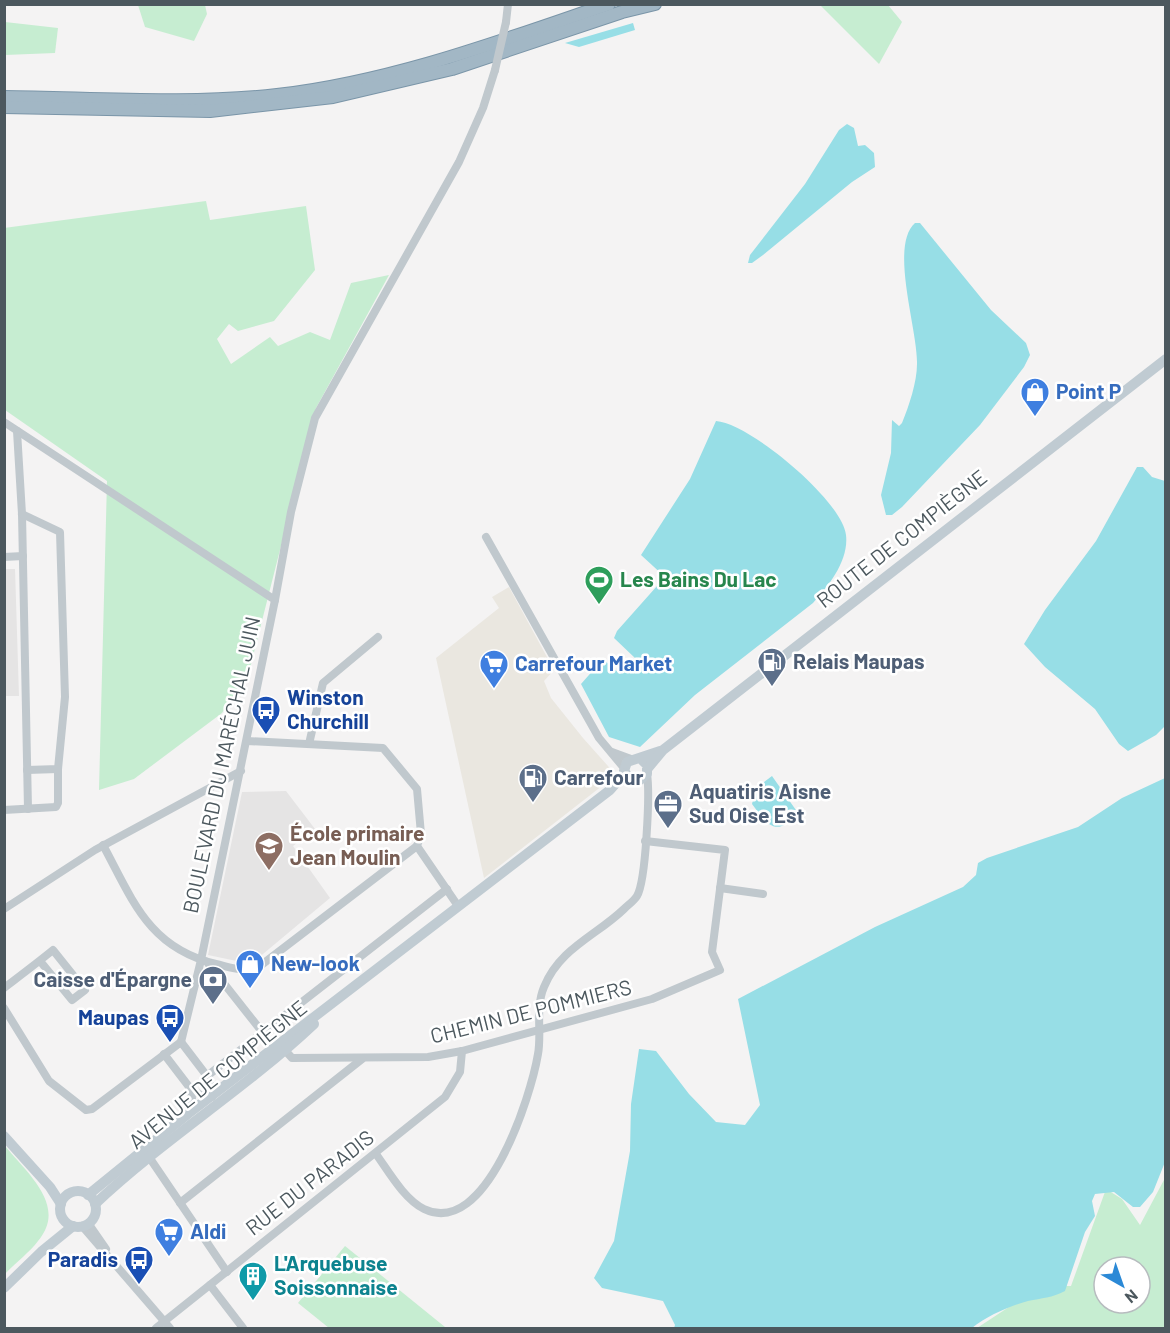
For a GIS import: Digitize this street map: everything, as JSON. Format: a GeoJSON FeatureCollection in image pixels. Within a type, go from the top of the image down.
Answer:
{"type":"FeatureCollection","features":[{"type":"Feature","properties":{"kind":"highway"},"geometry":{"type":"LineString","coordinates":[[4,97],[216,100],[333,87],[469,52],[609,4]]}},
{"type":"Feature","properties":{"kind":"highway"},"geometry":{"type":"LineString","coordinates":[[4,107],[210,111],[333,97],[452,69],[622,12],[655,4]]}},
{"type":"Feature","properties":{"kind":"main road","name":"ROUTE DE COMPIÈGNE"},"geometry":{"type":"LineString","coordinates":[[663,750],[1166,359]]}},
{"type":"Feature","properties":{"kind":"main road","name":"AVENUE DE COMPIÈGNE"},"geometry":{"type":"LineString","coordinates":[[91,1199],[193,1115],[227,1095],[366,978],[610,790],[631,770],[663,750]]}},
{"type":"Feature","properties":{"kind":"main road"},"geometry":{"type":"LineString","coordinates":[[647,771],[663,750]]}},
{"type":"Feature","properties":{"kind":"main road"},"geometry":{"type":"LineString","coordinates":[[631,770],[647,771]]}},
{"type":"Feature","properties":{"kind":"main road"},"geometry":{"type":"LineString","coordinates":[[631,770],[647,771]]}},
{"type":"Feature","properties":{"kind":"main road","name":"AVENUE DE COMPIÈGNE"},"geometry":{"type":"LineString","coordinates":[[193,1115],[210,1097],[282,1047]]}},
{"type":"Feature","properties":{"kind":"main road"},"geometry":{"type":"LineString","coordinates":[[4,1136],[50,1187],[61,1204],[63,1219],[41,1252]]}},
{"type":"Feature","properties":{"kind":"main road"},"geometry":{"type":"LineString","coordinates":[[50,1187],[70,1193]]}},
{"type":"Feature","properties":{"kind":"main road"},"geometry":{"type":"LineString","coordinates":[[4,1288],[41,1252],[94,1214],[91,1199],[76,1191],[70,1193],[61,1204]]}},
{"type":"Feature","properties":{"kind":"main road"},"geometry":{"type":"LineString","coordinates":[[63,1219],[81,1225]]}},
{"type":"Feature","properties":{"kind":"street"},"geometry":{"type":"LineString","coordinates":[[275,600],[293,502],[315,418],[459,162],[483,108],[495,70],[508,4]]}},
{"type":"Feature","properties":{"kind":"street","name":"BOULEVARD DU MARÉCHAL JUIN"},"geometry":{"type":"LineString","coordinates":[[4,422],[275,600],[204,961],[181,1042]]}},
{"type":"Feature","properties":{"kind":"street"},"geometry":{"type":"LineString","coordinates":[[16,431],[22,514],[28,809]]}},
{"type":"Feature","properties":{"kind":"street"},"geometry":{"type":"LineString","coordinates":[[4,810],[56,807],[65,697],[60,532],[22,514]]}},
{"type":"Feature","properties":{"kind":"street"},"geometry":{"type":"LineString","coordinates":[[486,537],[599,738],[631,770],[648,797]]}},
{"type":"Feature","properties":{"kind":"street"},"geometry":{"type":"LineString","coordinates":[[4,557],[23,556]]}},
{"type":"Feature","properties":{"kind":"street"},"geometry":{"type":"LineString","coordinates":[[309,744],[323,683],[378,637]]}},
{"type":"Feature","properties":{"kind":"street"},"geometry":{"type":"LineString","coordinates":[[103,845],[149,927],[167,943],[204,961],[247,971],[260,966],[417,846],[421,834],[417,789],[383,748],[247,741]]}},
{"type":"Feature","properties":{"kind":"street"},"geometry":{"type":"LineString","coordinates":[[27,770],[58,769]]}},
{"type":"Feature","properties":{"kind":"street"},"geometry":{"type":"LineString","coordinates":[[4,909],[103,845],[241,771]]}},
{"type":"Feature","properties":{"kind":"street"},"geometry":{"type":"LineString","coordinates":[[376,1154],[415,1203],[425,1209],[449,1212],[461,1208],[474,1198],[494,1174],[535,1072],[539,1051],[538,1029],[543,988],[554,968],[569,950],[617,916],[638,895],[645,841],[647,771]]}},
{"type":"Feature","properties":{"kind":"street"},"geometry":{"type":"LineString","coordinates":[[645,841],[724,850],[720,888],[763,894]]}},
{"type":"Feature","properties":{"kind":"street"},"geometry":{"type":"LineString","coordinates":[[417,846],[458,906]]}},
{"type":"Feature","properties":{"kind":"street","name":"CHEMIN DE POMMIERS"},"geometry":{"type":"LineString","coordinates":[[282,1047],[292,1058],[428,1057],[462,1051],[652,999],[720,970],[712,952],[720,888]]}},
{"type":"Feature","properties":{"kind":"street"},"geometry":{"type":"LineString","coordinates":[[208,1078],[262,1033],[447,889]]}},
{"type":"Feature","properties":{"kind":"street"},"geometry":{"type":"LineString","coordinates":[[4,988],[53,950],[85,990],[72,1000],[40,961]]}},
{"type":"Feature","properties":{"kind":"street"},"geometry":{"type":"LineString","coordinates":[[204,961],[262,1033]]}},
{"type":"Feature","properties":{"kind":"street"},"geometry":{"type":"LineString","coordinates":[[4,1008],[49,1081],[86,1110],[92,1109],[181,1042],[208,1078],[210,1097]]}},
{"type":"Feature","properties":{"kind":"street","name":"RUE DU PARADIS"},"geometry":{"type":"LineString","coordinates":[[156,1329],[445,1098],[460,1072],[462,1051]]}},
{"type":"Feature","properties":{"kind":"street"},"geometry":{"type":"LineString","coordinates":[[164,1054],[190,1088],[199,1095],[210,1097],[227,1095]]}},
{"type":"Feature","properties":{"kind":"street"},"geometry":{"type":"LineString","coordinates":[[180,1203],[362,1059]]}},
{"type":"Feature","properties":{"kind":"street"},"geometry":{"type":"LineString","coordinates":[[208,1078],[230,1082]]}},
{"type":"Feature","properties":{"kind":"street"},"geometry":{"type":"LineString","coordinates":[[190,1088],[193,1115]]}},
{"type":"Feature","properties":{"kind":"street"},"geometry":{"type":"LineString","coordinates":[[146,1152],[227,1272]]}},
{"type":"Feature","properties":{"kind":"street"},"geometry":{"type":"LineString","coordinates":[[81,1225],[170,1329]]}},
{"type":"Feature","properties":{"kind":"street"},"geometry":{"type":"LineString","coordinates":[[210,1285],[243,1329]]}},
{"type":"Feature","properties":{"kind":"shaded area"},"geometry":{"type":"Polygon","coordinates":[[[4,569],[15,569],[19,696],[5,696],[4,569]]]}},
{"type":"Feature","properties":{"kind":"shaded area"},"geometry":{"type":"Polygon","coordinates":[[[509,587],[554,670],[544,681],[551,698],[616,775],[484,878],[436,658],[499,608],[492,597],[509,587]]]}},
{"type":"Feature","properties":{"kind":"shaded area","name":"École primaire Jean Moulin"},"geometry":{"type":"Polygon","coordinates":[[[286,791],[315,829],[293,846],[330,898],[251,964],[208,955],[242,792],[286,791]]]}},
{"type":"Feature","properties":{"kind":"green space"},"geometry":{"type":"Polygon","coordinates":[[[138,5],[205,5],[207,14],[194,41],[145,27],[138,5]]]}},
{"type":"Feature","properties":{"kind":"green space"},"geometry":{"type":"Polygon","coordinates":[[[820,5],[888,5],[902,22],[879,64],[820,5]]]}},
{"type":"Feature","properties":{"kind":"green space"},"geometry":{"type":"Polygon","coordinates":[[[5,22],[58,28],[55,53],[5,55],[5,22]]]}},
{"type":"Feature","properties":{"kind":"green space"},"geometry":{"type":"Polygon","coordinates":[[[206,201],[210,220],[306,206],[315,270],[274,321],[238,331],[229,324],[217,339],[231,364],[270,337],[278,346],[310,332],[330,340],[351,283],[389,275],[316,408],[248,676],[222,713],[134,779],[99,790],[107,481],[5,410],[4,228],[206,201]]]}},
{"type":"Feature","properties":{"kind":"green space"},"geometry":{"type":"Polygon","coordinates":[[[5,1146],[41,1190],[49,1215],[46,1228],[38,1241],[5,1274],[5,1146]]]}},
{"type":"Feature","properties":{"kind":"green space"},"geometry":{"type":"Polygon","coordinates":[[[1165,1178],[1165,1328],[977,1328],[1041,1286],[1071,1286],[1106,1189],[1122,1199],[1140,1225],[1165,1178]]]}},
{"type":"Feature","properties":{"kind":"green space"},"geometry":{"type":"Polygon","coordinates":[[[345,1246],[445,1327],[329,1328],[298,1303],[345,1246]]]}},
{"type":"Feature","properties":{"kind":"water"},"geometry":{"type":"Polygon","coordinates":[[[633,23],[635,30],[579,47],[565,43],[633,23]]]}},
{"type":"Feature","properties":{"kind":"water"},"geometry":{"type":"Polygon","coordinates":[[[847,124],[854,128],[858,146],[865,145],[874,153],[875,167],[852,182],[763,255],[752,263],[748,263],[750,255],[805,184],[839,130],[847,124]]]}},
{"type":"Feature","properties":{"kind":"water"},"geometry":{"type":"Polygon","coordinates":[[[915,223],[920,223],[991,310],[1026,343],[1030,355],[1024,367],[980,425],[902,507],[892,515],[886,515],[881,495],[891,453],[892,420],[899,426],[902,423],[917,371],[904,269],[904,250],[908,234],[915,223]]]}},
{"type":"Feature","properties":{"kind":"water"},"geometry":{"type":"Polygon","coordinates":[[[716,421],[731,425],[750,435],[771,449],[812,484],[841,520],[846,535],[844,554],[837,572],[813,603],[695,695],[640,747],[609,737],[581,684],[603,659],[620,674],[635,658],[614,638],[617,631],[665,577],[641,555],[690,479],[716,421]]]}},
{"type":"Feature","properties":{"kind":"water"},"geometry":{"type":"Polygon","coordinates":[[[1137,467],[1143,467],[1152,477],[1165,481],[1166,725],[1156,735],[1128,751],[1119,744],[1095,709],[1045,667],[1024,644],[1045,610],[1096,541],[1137,467]]]}},
{"type":"Feature","properties":{"kind":"water"},"geometry":{"type":"Polygon","coordinates":[[[772,776],[798,813],[790,821],[778,827],[772,826],[762,818],[752,804],[756,788],[772,776]]]}},
{"type":"Feature","properties":{"kind":"water"},"geometry":{"type":"Polygon","coordinates":[[[1165,778],[1165,1162],[1153,1192],[1140,1207],[1133,1207],[1114,1192],[1095,1194],[1092,1201],[1095,1216],[1085,1232],[1065,1291],[1006,1309],[984,1319],[972,1328],[674,1328],[675,1325],[663,1301],[602,1288],[594,1278],[614,1241],[630,1151],[631,1104],[639,1049],[656,1051],[689,1094],[716,1122],[745,1125],[760,1105],[738,999],[875,927],[963,887],[976,875],[978,863],[987,858],[1078,827],[1122,798],[1165,778]]]}},
{"type":"Feature","properties":{"kind":"place","name":"Point P"},"geometry":{"type":"Point","coordinates":[1035,418]}},
{"type":"Feature","properties":{"kind":"place","name":"Les Bains Du Lac"},"geometry":{"type":"Point","coordinates":[599,606]}},
{"type":"Feature","properties":{"kind":"place","name":"Relais Maupas"},"geometry":{"type":"Point","coordinates":[772,688]}},
{"type":"Feature","properties":{"kind":"place","name":"Carrefour Market"},"geometry":{"type":"Point","coordinates":[494,690]}},
{"type":"Feature","properties":{"kind":"place","name":"Winston Churchill"},"geometry":{"type":"Point","coordinates":[266,736]}},
{"type":"Feature","properties":{"kind":"place","name":"Carrefour"},"geometry":{"type":"Point","coordinates":[533,804]}},
{"type":"Feature","properties":{"kind":"place","name":"Aquatiris Aisne Sud Oise Est"},"geometry":{"type":"Point","coordinates":[668,830]}},
{"type":"Feature","properties":{"kind":"place","name":"École primaire Jean Moulin"},"geometry":{"type":"Point","coordinates":[269,872]}},
{"type":"Feature","properties":{"kind":"place","name":"New-look"},"geometry":{"type":"Point","coordinates":[250,990]}},
{"type":"Feature","properties":{"kind":"place","name":"Caisse d'Épargne"},"geometry":{"type":"Point","coordinates":[213,1006]}},
{"type":"Feature","properties":{"kind":"place","name":"Maupas"},"geometry":{"type":"Point","coordinates":[170,1044]}},
{"type":"Feature","properties":{"kind":"place","name":"Aldi"},"geometry":{"type":"Point","coordinates":[169,1258]}},
{"type":"Feature","properties":{"kind":"place","name":"Paradis"},"geometry":{"type":"Point","coordinates":[139,1286]}},
{"type":"Feature","properties":{"kind":"place","name":"L'Arquebuse Soissonnaise"},"geometry":{"type":"Point","coordinates":[253,1302]}}]}
